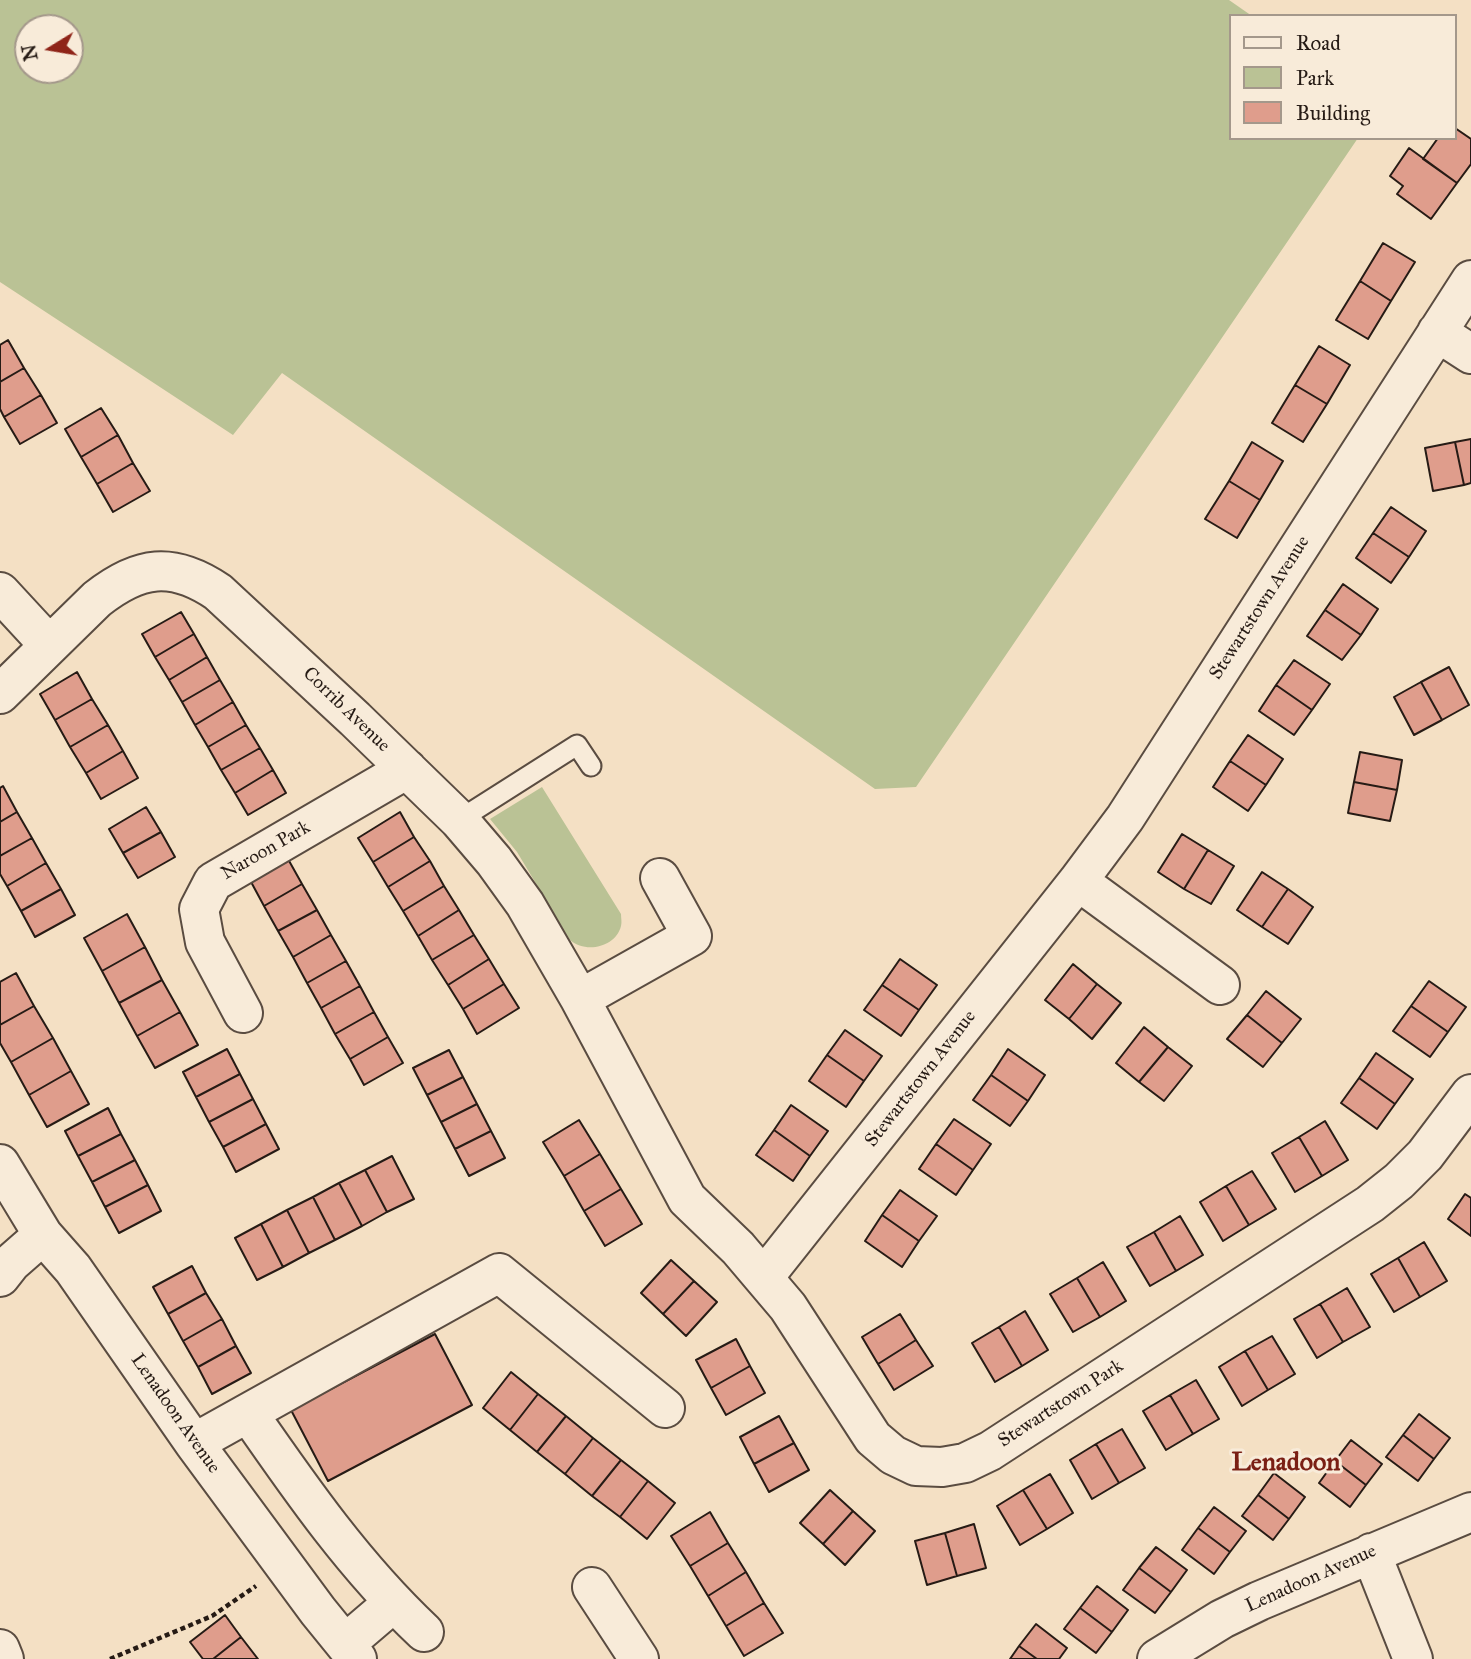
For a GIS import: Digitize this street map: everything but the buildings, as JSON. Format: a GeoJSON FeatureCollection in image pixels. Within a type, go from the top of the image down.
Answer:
{"type":"FeatureCollection","features":[{"type":"Feature","properties":{"kind":"street","name":"Stewartstown Avenue"},"geometry":{"type":"LineString","coordinates":[[764,1277],[1125,818],[1471,280]]}},
{"type":"Feature","properties":{"kind":"street"},"geometry":{"type":"LineString","coordinates":[[1437,332],[1471,354]]}},
{"type":"Feature","properties":{"kind":"street","name":"Corrib Avenue"},"geometry":{"type":"LineString","coordinates":[[0,694],[114,585],[134,575],[155,570],[178,572],[200,580],[278,645],[459,820],[494,860],[525,904],[580,999],[687,1199]]}},
{"type":"Feature","properties":{"kind":"street"},"geometry":{"type":"LineString","coordinates":[[0,592],[49,645]]}},
{"type":"Feature","properties":{"kind":"street","name":"Naroon Park"},"geometry":{"type":"LineString","coordinates":[[243,1013],[205,942],[199,909],[213,882],[407,769]]}},
{"type":"Feature","properties":{"kind":"street"},"geometry":{"type":"LineString","coordinates":[[580,999],[692,936],[660,877]]}},
{"type":"Feature","properties":{"kind":"street"},"geometry":{"type":"LineString","coordinates":[[1078,881],[1220,985]]}},
{"type":"Feature","properties":{"kind":"street","name":"Stewartstown Park"},"geometry":{"type":"LineString","coordinates":[[687,1199],[764,1277],[801,1325],[873,1438],[893,1455],[916,1466],[942,1467],[965,1463],[990,1451],[1370,1204],[1399,1181],[1425,1155],[1471,1094]]}},
{"type":"Feature","properties":{"kind":"street","name":"Lenadoon Avenue"},"geometry":{"type":"LineString","coordinates":[[0,1164],[43,1235],[73,1269],[194,1443],[351,1651]]}},
{"type":"Feature","properties":{"kind":"street"},"geometry":{"type":"LineString","coordinates":[[0,1277],[11,1262],[43,1235]]}},
{"type":"Feature","properties":{"kind":"street"},"geometry":{"type":"LineString","coordinates":[[194,1443],[499,1273],[665,1408]]}},
{"type":"Feature","properties":{"kind":"street"},"geometry":{"type":"LineString","coordinates":[[248,1413],[314,1508],[348,1551],[393,1603],[425,1632]]}},
{"type":"Feature","properties":{"kind":"street","name":"Lenadoon Avenue"},"geometry":{"type":"LineString","coordinates":[[1157,1659],[1222,1619],[1471,1512]]}},
{"type":"Feature","properties":{"kind":"street"},"geometry":{"type":"LineString","coordinates":[[1371,1553],[1413,1659]]}},
{"type":"Feature","properties":{"kind":"street"},"geometry":{"type":"LineString","coordinates":[[592,1587],[639,1659]]}},
{"type":"Feature","properties":{"kind":"street"},"geometry":{"type":"LineString","coordinates":[[351,1651],[393,1603]]}},
{"type":"Feature","properties":{"kind":"street"},"geometry":{"type":"LineString","coordinates":[[0,1649],[4,1659]]}},
{"type":"Feature","properties":{"kind":"lane"},"geometry":{"type":"LineString","coordinates":[[459,820],[577,745],[591,766]]}},
{"type":"Feature","properties":{"kind":"path"},"geometry":{"type":"LineString","coordinates":[[110,1659],[212,1616],[285,1567]]}},
{"type":"Feature","properties":{"kind":"green space"},"geometry":{"type":"Polygon","coordinates":[[[0,0],[1229,0],[1249,14],[1230,14],[1230,140],[1357,140],[916,787],[875,789],[282,373],[233,435],[0,282],[0,0]]]}},
{"type":"Feature","properties":{"kind":"green space"},"geometry":{"type":"Polygon","coordinates":[[[542,787],[621,914],[618,933],[600,946],[584,947],[570,940],[517,852],[490,819],[542,787]]]}},
{"type":"Feature","properties":{"kind":"district","name":"Lenadoon"},"geometry":{"type":"Point","coordinates":[1286,1464]}}]}
